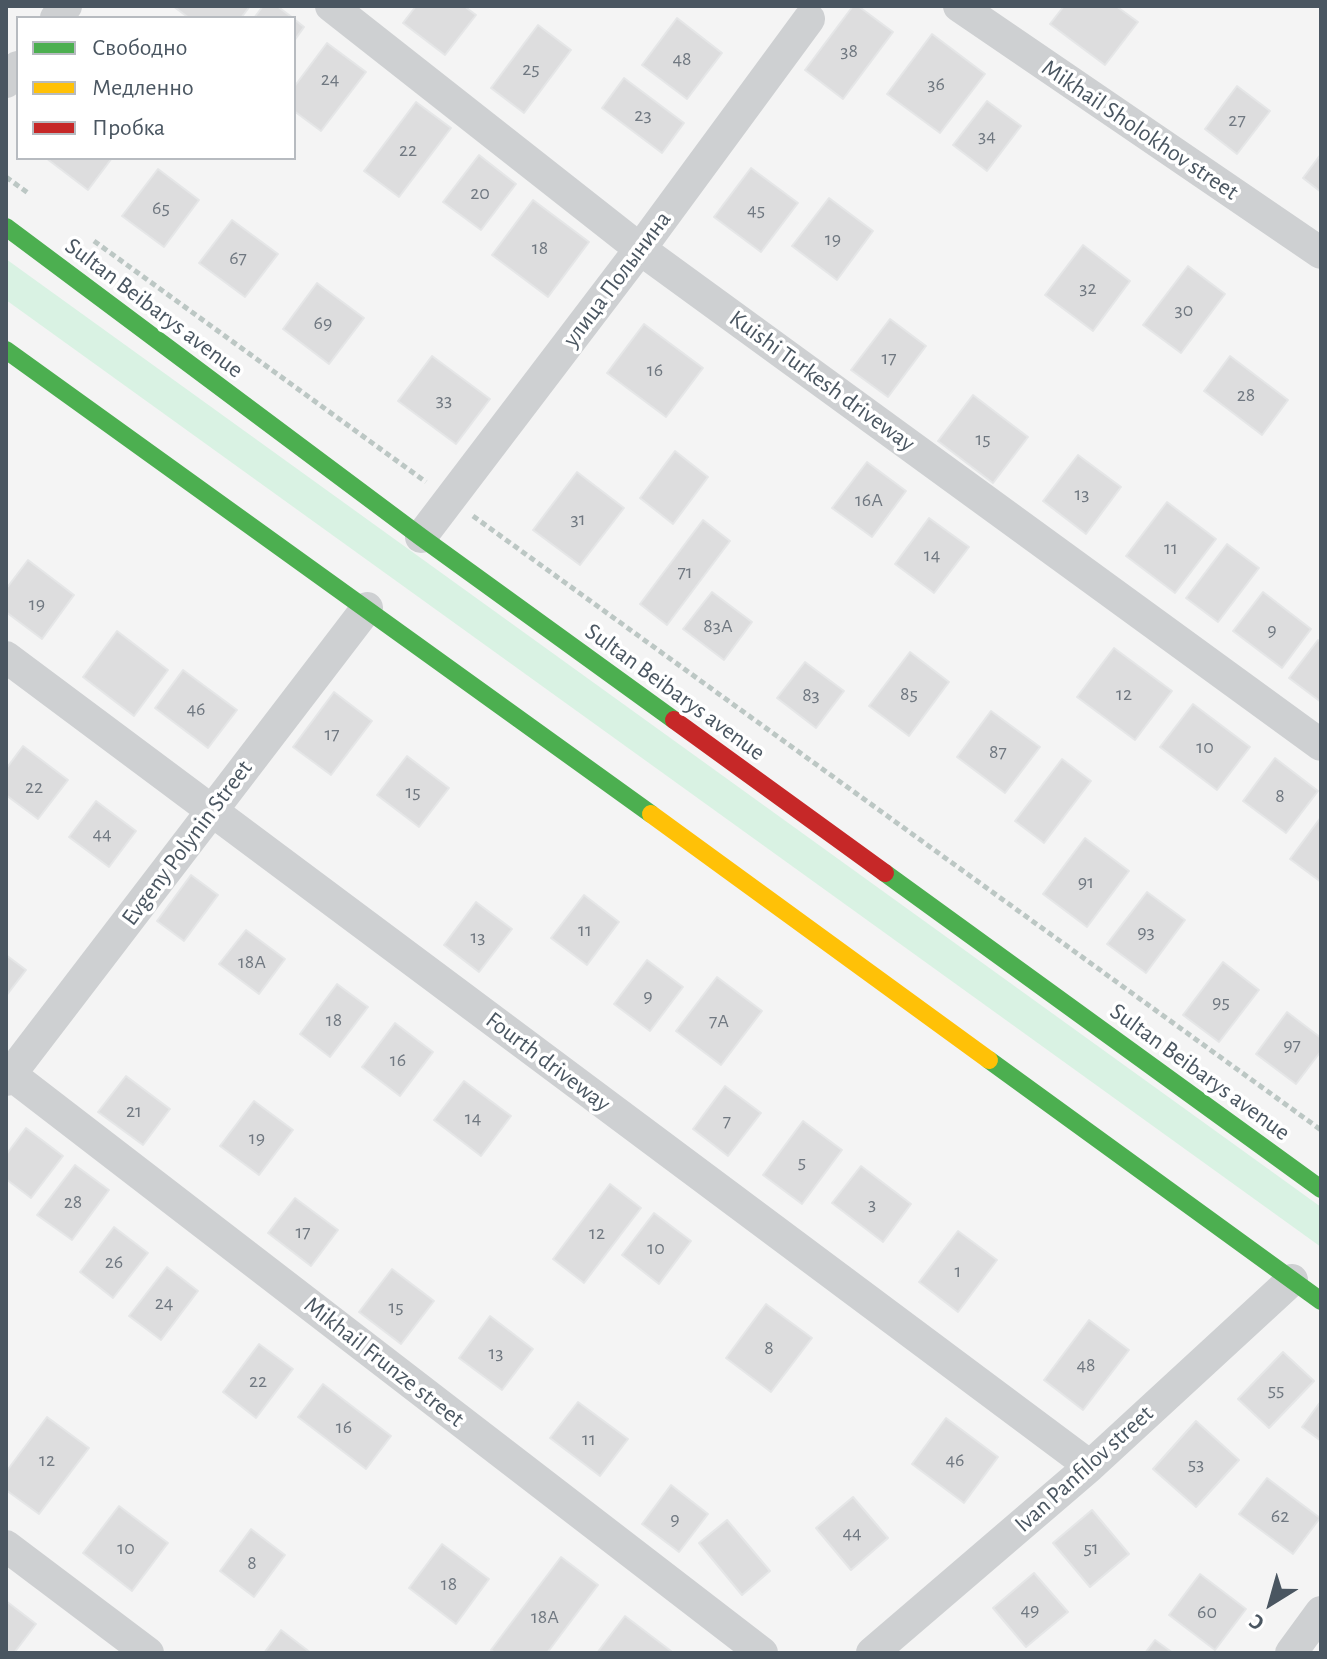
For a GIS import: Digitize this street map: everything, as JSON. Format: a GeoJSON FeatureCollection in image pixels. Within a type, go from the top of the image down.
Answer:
{"type":"FeatureCollection","features":[{"type":"Feature","properties":{"kind":"main road","name":"Sultan Beibarys avenue"},"geometry":{"type":"LineString","coordinates":[[6,227],[421,537],[1321,1189]]}},
{"type":"Feature","properties":{"kind":"main road"},"geometry":{"type":"LineString","coordinates":[[6,350],[367,608],[1321,1301]]}},
{"type":"Feature","properties":{"kind":"street","name":"Kuishi Turkesh driveway"},"geometry":{"type":"LineString","coordinates":[[331,6],[640,249],[1321,745]]}},
{"type":"Feature","properties":{"kind":"street","name":"Mikhail Sholokhov street"},"geometry":{"type":"LineString","coordinates":[[959,6],[1321,253]]}},
{"type":"Feature","properties":{"kind":"street","name":"улица Полынина"},"geometry":{"type":"LineString","coordinates":[[421,537],[640,249],[809,10]]}},
{"type":"Feature","properties":{"kind":"street","name":"Evgeny Polynin Street"},"geometry":{"type":"LineString","coordinates":[[7,1075],[367,608]]}},
{"type":"Feature","properties":{"kind":"street","name":"Fourth driveway"},"geometry":{"type":"LineString","coordinates":[[6,657],[1090,1466]]}},
{"type":"Feature","properties":{"kind":"street","name":"Mikhail Frunze street"},"geometry":{"type":"LineString","coordinates":[[7,1075],[762,1653]]}},
{"type":"Feature","properties":{"kind":"street","name":"Ivan Panfilov street"},"geometry":{"type":"LineString","coordinates":[[872,1653],[1090,1466],[1292,1280]]}},
{"type":"Feature","properties":{"kind":"street"},"geometry":{"type":"LineString","coordinates":[[6,1546],[148,1653]]}},
{"type":"Feature","properties":{"kind":"street"},"geometry":{"type":"LineString","coordinates":[[1291,1653],[1321,1612]]}},
{"type":"Feature","properties":{"kind":"path"},"geometry":{"type":"LineString","coordinates":[[6,177],[31,196]]}},
{"type":"Feature","properties":{"kind":"path"},"geometry":{"type":"LineString","coordinates":[[82,232],[1321,1130]]}},
{"type":"Feature","properties":{"kind":"green space"},"geometry":{"type":"Polygon","coordinates":[[[6,259],[1321,1207],[1321,1247],[6,300],[6,259]]]}},
{"type":"Feature","properties":{"kind":"building"},"geometry":{"type":"Polygon","coordinates":[[[173,6],[250,6],[242,16],[186,16],[173,6]]]}},
{"type":"Feature","properties":{"kind":"building"},"geometry":{"type":"Polygon","coordinates":[[[263,6],[277,6],[290,16],[256,16],[263,6]]]}},
{"type":"Feature","properties":{"kind":"building"},"geometry":{"type":"Polygon","coordinates":[[[416,6],[464,6],[476,15],[445,55],[403,23],[416,6]]]}},
{"type":"Feature","properties":{"kind":"building"},"geometry":{"type":"Polygon","coordinates":[[[853,6],[858,6],[893,32],[843,99],[805,70],[853,6]]]}},
{"type":"Feature","properties":{"kind":"building"},"geometry":{"type":"Polygon","coordinates":[[[1064,6],[1116,6],[1138,22],[1105,65],[1050,24],[1064,6]]]}},
{"type":"Feature","properties":{"kind":"building"},"geometry":{"type":"Polygon","coordinates":[[[677,18],[722,53],[687,99],[642,65],[677,18]]]}},
{"type":"Feature","properties":{"kind":"building"},"geometry":{"type":"Polygon","coordinates":[[[296,21],[304,27],[296,38],[296,21]]]}},
{"type":"Feature","properties":{"kind":"building"},"geometry":{"type":"Polygon","coordinates":[[[538,25],[571,50],[524,113],[491,88],[538,25]]]}},
{"type":"Feature","properties":{"kind":"building"},"geometry":{"type":"Polygon","coordinates":[[[932,34],[985,74],[940,133],[887,94],[932,34]]]}},
{"type":"Feature","properties":{"kind":"building"},"geometry":{"type":"Polygon","coordinates":[[[327,43],[366,72],[321,131],[296,112],[296,84],[327,43]]]}},
{"type":"Feature","properties":{"kind":"building"},"geometry":{"type":"Polygon","coordinates":[[[624,78],[684,123],[662,153],[602,108],[624,78]]]}},
{"type":"Feature","properties":{"kind":"building"},"geometry":{"type":"Polygon","coordinates":[[[1237,86],[1270,111],[1237,154],[1205,129],[1237,86]]]}},
{"type":"Feature","properties":{"kind":"building"},"geometry":{"type":"Polygon","coordinates":[[[987,101],[1021,126],[987,171],[953,145],[987,101]]]}},
{"type":"Feature","properties":{"kind":"building"},"geometry":{"type":"Polygon","coordinates":[[[416,102],[451,128],[399,197],[364,171],[416,102]]]}},
{"type":"Feature","properties":{"kind":"building"},"geometry":{"type":"Polygon","coordinates":[[[1321,154],[1321,192],[1303,178],[1321,154]]]}},
{"type":"Feature","properties":{"kind":"building"},"geometry":{"type":"Polygon","coordinates":[[[479,155],[516,184],[481,230],[443,202],[479,155]]]}},
{"type":"Feature","properties":{"kind":"building"},"geometry":{"type":"Polygon","coordinates":[[[49,160],[110,160],[88,190],[49,160]]]}},
{"type":"Feature","properties":{"kind":"building"},"geometry":{"type":"Polygon","coordinates":[[[751,168],[798,203],[761,252],[714,217],[751,168]]]}},
{"type":"Feature","properties":{"kind":"building"},"geometry":{"type":"Polygon","coordinates":[[[158,169],[199,200],[164,247],[122,216],[158,169]]]}},
{"type":"Feature","properties":{"kind":"building"},"geometry":{"type":"Polygon","coordinates":[[[829,198],[873,231],[837,280],[792,246],[829,198]]]}},
{"type":"Feature","properties":{"kind":"building"},"geometry":{"type":"Polygon","coordinates":[[[533,200],[589,242],[548,297],[492,255],[533,200]]]}},
{"type":"Feature","properties":{"kind":"building"},"geometry":{"type":"Polygon","coordinates":[[[232,220],[278,254],[245,297],[199,263],[232,220]]]}},
{"type":"Feature","properties":{"kind":"building"},"geometry":{"type":"Polygon","coordinates":[[[1083,245],[1130,281],[1093,331],[1045,295],[1083,245]]]}},
{"type":"Feature","properties":{"kind":"building"},"geometry":{"type":"Polygon","coordinates":[[[1188,266],[1225,294],[1181,353],[1143,325],[1188,266]]]}},
{"type":"Feature","properties":{"kind":"building"},"geometry":{"type":"Polygon","coordinates":[[[317,283],[364,318],[329,364],[283,329],[317,283]]]}},
{"type":"Feature","properties":{"kind":"building"},"geometry":{"type":"Polygon","coordinates":[[[890,319],[926,346],[888,397],[851,370],[890,319]]]}},
{"type":"Feature","properties":{"kind":"building"},"geometry":{"type":"Polygon","coordinates":[[[644,324],[703,368],[666,417],[607,373],[644,324]]]}},
{"type":"Feature","properties":{"kind":"building"},"geometry":{"type":"Polygon","coordinates":[[[432,356],[490,399],[456,444],[398,401],[432,356]]]}},
{"type":"Feature","properties":{"kind":"building"},"geometry":{"type":"Polygon","coordinates":[[[1230,356],[1288,400],[1262,435],[1204,391],[1230,356]]]}},
{"type":"Feature","properties":{"kind":"building"},"geometry":{"type":"Polygon","coordinates":[[[973,395],[1028,437],[993,483],[938,441],[973,395]]]}},
{"type":"Feature","properties":{"kind":"building"},"geometry":{"type":"Polygon","coordinates":[[[675,451],[708,477],[673,524],[640,498],[675,451]]]}},
{"type":"Feature","properties":{"kind":"building"},"geometry":{"type":"Polygon","coordinates":[[[1078,455],[1121,487],[1086,534],[1043,501],[1078,455]]]}},
{"type":"Feature","properties":{"kind":"building"},"geometry":{"type":"Polygon","coordinates":[[[867,462],[906,491],[872,537],[832,508],[867,462]]]}},
{"type":"Feature","properties":{"kind":"building"},"geometry":{"type":"Polygon","coordinates":[[[577,472],[624,508],[580,565],[533,530],[577,472]]]}},
{"type":"Feature","properties":{"kind":"building"},"geometry":{"type":"Polygon","coordinates":[[[1167,502],[1216,539],[1175,593],[1126,556],[1167,502]]]}},
{"type":"Feature","properties":{"kind":"building"},"geometry":{"type":"Polygon","coordinates":[[[929,518],[969,547],[934,593],[895,564],[929,518]]]}},
{"type":"Feature","properties":{"kind":"building"},"geometry":{"type":"Polygon","coordinates":[[[703,520],[730,541],[667,625],[640,604],[703,520]]]}},
{"type":"Feature","properties":{"kind":"building"},"geometry":{"type":"Polygon","coordinates":[[[1227,544],[1259,568],[1218,622],[1186,598],[1227,544]]]}},
{"type":"Feature","properties":{"kind":"building"},"geometry":{"type":"Polygon","coordinates":[[[28,560],[74,595],[42,639],[6,612],[6,589],[28,560]]]}},
{"type":"Feature","properties":{"kind":"building"},"geometry":{"type":"Polygon","coordinates":[[[712,592],[752,622],[724,660],[683,629],[712,592]]]}},
{"type":"Feature","properties":{"kind":"building"},"geometry":{"type":"Polygon","coordinates":[[[1263,592],[1311,629],[1282,668],[1233,631],[1263,592]]]}},
{"type":"Feature","properties":{"kind":"building"},"geometry":{"type":"Polygon","coordinates":[[[117,631],[168,670],[134,716],[83,677],[117,631]]]}},
{"type":"Feature","properties":{"kind":"building"},"geometry":{"type":"Polygon","coordinates":[[[1318,640],[1321,642],[1321,702],[1289,678],[1318,640]]]}},
{"type":"Feature","properties":{"kind":"building"},"geometry":{"type":"Polygon","coordinates":[[[1114,648],[1172,691],[1135,740],[1077,697],[1114,648]]]}},
{"type":"Feature","properties":{"kind":"building"},"geometry":{"type":"Polygon","coordinates":[[[910,652],[949,682],[909,736],[869,706],[910,652]]]}},
{"type":"Feature","properties":{"kind":"building"},"geometry":{"type":"Polygon","coordinates":[[[805,662],[844,691],[816,728],[777,698],[805,662]]]}},
{"type":"Feature","properties":{"kind":"building"},"geometry":{"type":"Polygon","coordinates":[[[183,670],[237,710],[208,748],[155,708],[183,670]]]}},
{"type":"Feature","properties":{"kind":"building"},"geometry":{"type":"Polygon","coordinates":[[[334,692],[372,721],[331,775],[293,747],[334,692]]]}},
{"type":"Feature","properties":{"kind":"building"},"geometry":{"type":"Polygon","coordinates":[[[1193,704],[1250,747],[1217,790],[1160,747],[1193,704]]]}},
{"type":"Feature","properties":{"kind":"building"},"geometry":{"type":"Polygon","coordinates":[[[991,711],[1040,747],[1005,793],[957,757],[991,711]]]}},
{"type":"Feature","properties":{"kind":"building"},"geometry":{"type":"Polygon","coordinates":[[[23,746],[68,780],[38,819],[6,795],[6,769],[23,746]]]}},
{"type":"Feature","properties":{"kind":"building"},"geometry":{"type":"Polygon","coordinates":[[[407,756],[449,788],[419,827],[377,795],[407,756]]]}},
{"type":"Feature","properties":{"kind":"building"},"geometry":{"type":"Polygon","coordinates":[[[1275,758],[1318,791],[1286,833],[1243,801],[1275,758]]]}},
{"type":"Feature","properties":{"kind":"building"},"geometry":{"type":"Polygon","coordinates":[[[1062,759],[1091,781],[1044,843],[1015,821],[1062,759]]]}},
{"type":"Feature","properties":{"kind":"building"},"geometry":{"type":"Polygon","coordinates":[[[96,801],[136,831],[109,867],[69,837],[96,801]]]}},
{"type":"Feature","properties":{"kind":"building"},"geometry":{"type":"Polygon","coordinates":[[[1321,817],[1321,882],[1290,859],[1321,817]]]}},
{"type":"Feature","properties":{"kind":"building"},"geometry":{"type":"Polygon","coordinates":[[[1085,838],[1129,871],[1087,927],[1043,894],[1085,838]]]}},
{"type":"Feature","properties":{"kind":"building"},"geometry":{"type":"Polygon","coordinates":[[[191,875],[218,895],[184,941],[157,921],[191,875]]]}},
{"type":"Feature","properties":{"kind":"building"},"geometry":{"type":"Polygon","coordinates":[[[1147,892],[1185,920],[1146,973],[1107,944],[1147,892]]]}},
{"type":"Feature","properties":{"kind":"building"},"geometry":{"type":"Polygon","coordinates":[[[584,895],[619,922],[587,965],[551,938],[584,895]]]}},
{"type":"Feature","properties":{"kind":"building"},"geometry":{"type":"Polygon","coordinates":[[[476,902],[512,929],[479,972],[444,945],[476,902]]]}},
{"type":"Feature","properties":{"kind":"building"},"geometry":{"type":"Polygon","coordinates":[[[246,930],[285,959],[259,994],[219,964],[246,930]]]}},
{"type":"Feature","properties":{"kind":"building"},"geometry":{"type":"Polygon","coordinates":[[[6,955],[26,970],[6,996],[6,955]]]}},
{"type":"Feature","properties":{"kind":"building"},"geometry":{"type":"Polygon","coordinates":[[[647,960],[683,987],[650,1031],[614,1004],[647,960]]]}},
{"type":"Feature","properties":{"kind":"building"},"geometry":{"type":"Polygon","coordinates":[[[1223,962],[1259,990],[1219,1042],[1183,1015],[1223,962]]]}},
{"type":"Feature","properties":{"kind":"building"},"geometry":{"type":"Polygon","coordinates":[[[717,977],[762,1011],[721,1065],[676,1031],[717,977]]]}},
{"type":"Feature","properties":{"kind":"building"},"geometry":{"type":"Polygon","coordinates":[[[337,984],[368,1007],[330,1057],[300,1034],[337,984]]]}},
{"type":"Feature","properties":{"kind":"building"},"geometry":{"type":"Polygon","coordinates":[[[1287,1012],[1321,1038],[1321,1051],[1296,1084],[1256,1054],[1287,1012]]]}},
{"type":"Feature","properties":{"kind":"building"},"geometry":{"type":"Polygon","coordinates":[[[395,1023],[433,1052],[400,1096],[362,1067],[395,1023]]]}},
{"type":"Feature","properties":{"kind":"building"},"geometry":{"type":"Polygon","coordinates":[[[126,1076],[170,1109],[143,1145],[98,1112],[126,1076]]]}},
{"type":"Feature","properties":{"kind":"building"},"geometry":{"type":"Polygon","coordinates":[[[464,1081],[511,1116],[481,1156],[434,1120],[464,1081]]]}},
{"type":"Feature","properties":{"kind":"building"},"geometry":{"type":"Polygon","coordinates":[[[725,1086],[761,1113],[728,1156],[693,1129],[725,1086]]]}},
{"type":"Feature","properties":{"kind":"building"},"geometry":{"type":"Polygon","coordinates":[[[254,1101],[293,1130],[259,1175],[220,1146],[254,1101]]]}},
{"type":"Feature","properties":{"kind":"building"},"geometry":{"type":"Polygon","coordinates":[[[803,1121],[842,1150],[802,1204],[763,1175],[803,1121]]]}},
{"type":"Feature","properties":{"kind":"building"},"geometry":{"type":"Polygon","coordinates":[[[26,1128],[63,1156],[31,1198],[6,1179],[6,1155],[26,1128]]]}},
{"type":"Feature","properties":{"kind":"building"},"geometry":{"type":"Polygon","coordinates":[[[75,1165],[109,1190],[72,1240],[37,1215],[75,1165]]]}},
{"type":"Feature","properties":{"kind":"building"},"geometry":{"type":"Polygon","coordinates":[[[861,1166],[911,1204],[883,1242],[832,1203],[861,1166]]]}},
{"type":"Feature","properties":{"kind":"building"},"geometry":{"type":"Polygon","coordinates":[[[610,1184],[641,1208],[584,1283],[553,1259],[610,1184]]]}},
{"type":"Feature","properties":{"kind":"building"},"geometry":{"type":"Polygon","coordinates":[[[295,1198],[338,1230],[311,1266],[268,1233],[295,1198]]]}},
{"type":"Feature","properties":{"kind":"building"},"geometry":{"type":"Polygon","coordinates":[[[654,1213],[691,1241],[659,1284],[622,1255],[654,1213]]]}},
{"type":"Feature","properties":{"kind":"building"},"geometry":{"type":"Polygon","coordinates":[[[114,1227],[148,1253],[113,1298],[80,1272],[114,1227]]]}},
{"type":"Feature","properties":{"kind":"building"},"geometry":{"type":"Polygon","coordinates":[[[958,1231],[997,1260],[958,1312],[919,1282],[958,1231]]]}},
{"type":"Feature","properties":{"kind":"building"},"geometry":{"type":"Polygon","coordinates":[[[167,1267],[198,1291],[161,1340],[129,1316],[167,1267]]]}},
{"type":"Feature","properties":{"kind":"building"},"geometry":{"type":"Polygon","coordinates":[[[392,1269],[434,1301],[401,1344],[359,1312],[392,1269]]]}},
{"type":"Feature","properties":{"kind":"building"},"geometry":{"type":"Polygon","coordinates":[[[766,1304],[812,1338],[771,1392],[726,1358],[766,1304]]]}},
{"type":"Feature","properties":{"kind":"building"},"geometry":{"type":"Polygon","coordinates":[[[490,1316],[533,1349],[502,1390],[459,1358],[490,1316]]]}},
{"type":"Feature","properties":{"kind":"building"},"geometry":{"type":"Polygon","coordinates":[[[1089,1320],[1129,1350],[1083,1410],[1044,1380],[1089,1320]]]}},
{"type":"Feature","properties":{"kind":"building"},"geometry":{"type":"Polygon","coordinates":[[[259,1344],[293,1369],[256,1418],[223,1392],[259,1344]]]}},
{"type":"Feature","properties":{"kind":"building"},"geometry":{"type":"Polygon","coordinates":[[[1283,1352],[1314,1381],[1269,1428],[1238,1399],[1283,1352]]]}},
{"type":"Feature","properties":{"kind":"building"},"geometry":{"type":"Polygon","coordinates":[[[323,1384],[391,1436],[366,1469],[298,1417],[323,1384]]]}},
{"type":"Feature","properties":{"kind":"building"},"geometry":{"type":"Polygon","coordinates":[[[1321,1401],[1321,1441],[1302,1427],[1321,1401]]]}},
{"type":"Feature","properties":{"kind":"building"},"geometry":{"type":"Polygon","coordinates":[[[578,1402],[628,1439],[600,1476],[550,1438],[578,1402]]]}},
{"type":"Feature","properties":{"kind":"building"},"geometry":{"type":"Polygon","coordinates":[[[47,1417],[89,1448],[39,1514],[6,1490],[6,1472],[47,1417]]]}},
{"type":"Feature","properties":{"kind":"building"},"geometry":{"type":"Polygon","coordinates":[[[946,1418],[998,1457],[964,1503],[912,1464],[946,1418]]]}},
{"type":"Feature","properties":{"kind":"building"},"geometry":{"type":"Polygon","coordinates":[[[1196,1421],[1239,1460],[1196,1507],[1153,1469],[1196,1421]]]}},
{"type":"Feature","properties":{"kind":"building"},"geometry":{"type":"Polygon","coordinates":[[[1267,1478],[1320,1518],[1293,1554],[1239,1514],[1267,1478]]]}},
{"type":"Feature","properties":{"kind":"building"},"geometry":{"type":"Polygon","coordinates":[[[671,1485],[708,1514],[679,1552],[642,1524],[671,1485]]]}},
{"type":"Feature","properties":{"kind":"building"},"geometry":{"type":"Polygon","coordinates":[[[853,1497],[888,1538],[851,1570],[816,1528],[853,1497]]]}},
{"type":"Feature","properties":{"kind":"building"},"geometry":{"type":"Polygon","coordinates":[[[119,1506],[168,1543],[132,1591],[83,1553],[119,1506]]]}},
{"type":"Feature","properties":{"kind":"building"},"geometry":{"type":"Polygon","coordinates":[[[1092,1510],[1129,1554],[1090,1587],[1053,1543],[1092,1510]]]}},
{"type":"Feature","properties":{"kind":"building"},"geometry":{"type":"Polygon","coordinates":[[[727,1520],[770,1571],[742,1595],[699,1543],[727,1520]]]}},
{"type":"Feature","properties":{"kind":"building"},"geometry":{"type":"Polygon","coordinates":[[[251,1529],[285,1555],[254,1597],[220,1571],[251,1529]]]}},
{"type":"Feature","properties":{"kind":"building"},"geometry":{"type":"Polygon","coordinates":[[[442,1544],[489,1579],[456,1624],[409,1588],[442,1544]]]}},
{"type":"Feature","properties":{"kind":"building"},"geometry":{"type":"Polygon","coordinates":[[[561,1557],[598,1585],[547,1653],[495,1653],[491,1650],[561,1557]]]}},
{"type":"Feature","properties":{"kind":"building"},"geometry":{"type":"Polygon","coordinates":[[[1034,1573],[1068,1612],[1026,1647],[993,1608],[1034,1573]]]}},
{"type":"Feature","properties":{"kind":"building"},"geometry":{"type":"Polygon","coordinates":[[[1200,1574],[1246,1609],[1215,1650],[1169,1615],[1200,1574]]]}},
{"type":"Feature","properties":{"kind":"building"},"geometry":{"type":"Polygon","coordinates":[[[6,1601],[36,1624],[14,1653],[6,1653],[6,1601]]]}},
{"type":"Feature","properties":{"kind":"building"},"geometry":{"type":"Polygon","coordinates":[[[625,1616],[671,1651],[597,1653],[625,1616]]]}},
{"type":"Feature","properties":{"kind":"building"},"geometry":{"type":"Polygon","coordinates":[[[281,1630],[311,1653],[264,1653],[281,1630]]]}},
{"type":"Feature","properties":{"kind":"building"},"geometry":{"type":"Polygon","coordinates":[[[1155,1640],[1173,1653],[1145,1653],[1155,1640]]]}},
{"type":"Feature","properties":{"kind":"traffic: fast"},"geometry":{"type":"LineString","coordinates":[[6,227],[421,537],[674,720]]}},
{"type":"Feature","properties":{"kind":"traffic: fast"},"geometry":{"type":"LineString","coordinates":[[6,350],[651,814]]}},
{"type":"Feature","properties":{"kind":"traffic: fast"},"geometry":{"type":"LineString","coordinates":[[885,873],[1321,1189]]}},
{"type":"Feature","properties":{"kind":"traffic: fast"},"geometry":{"type":"LineString","coordinates":[[989,1060],[1321,1301]]}},
{"type":"Feature","properties":{"kind":"traffic: slow"},"geometry":{"type":"LineString","coordinates":[[651,814],[989,1060]]}},
{"type":"Feature","properties":{"kind":"traffic: jam"},"geometry":{"type":"LineString","coordinates":[[674,720],[885,873]]}}]}
